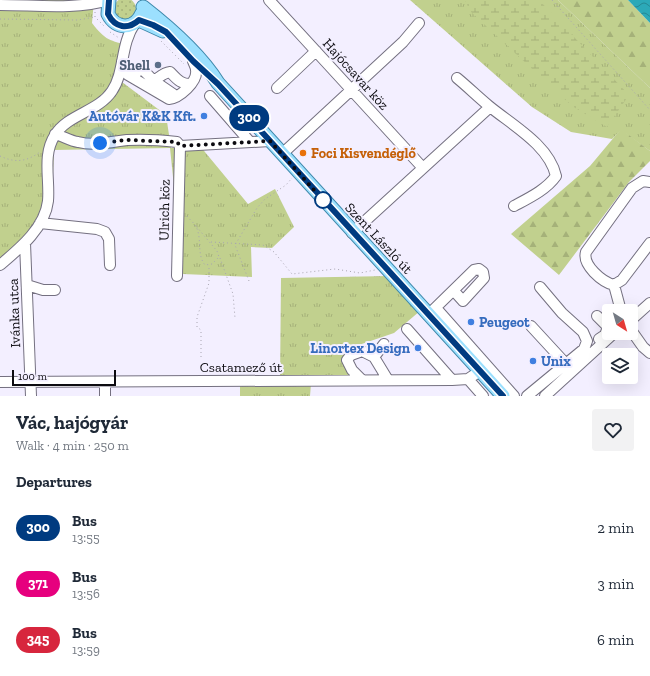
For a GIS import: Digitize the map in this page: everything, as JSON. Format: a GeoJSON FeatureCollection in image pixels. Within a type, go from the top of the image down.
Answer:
{"type":"FeatureCollection","features":[{"type":"Feature","properties":{"kind":"main road"},"geometry":{"type":"LineString","coordinates":[[109,0],[99,14],[114,23],[120,32],[130,26],[140,13]]}},
{"type":"Feature","properties":{"kind":"main road"},"geometry":{"type":"LineString","coordinates":[[140,13],[153,25],[166,32],[193,61],[218,84]]}},
{"type":"Feature","properties":{"kind":"main road"},"geometry":{"type":"LineString","coordinates":[[140,13],[171,30],[211,73],[218,84]]}},
{"type":"Feature","properties":{"kind":"main road","name":"Szent László út"},"geometry":{"type":"LineString","coordinates":[[218,84],[385,268],[432,311],[502,396]]}},
{"type":"Feature","properties":{"kind":"street"},"geometry":{"type":"LineString","coordinates":[[0,5],[47,3],[78,5],[95,4],[109,0]]}},
{"type":"Feature","properties":{"kind":"street","name":"Hajócsavar köz"},"geometry":{"type":"LineString","coordinates":[[269,0],[423,168]]}},
{"type":"Feature","properties":{"kind":"street"},"geometry":{"type":"LineString","coordinates":[[78,5],[99,14]]}},
{"type":"Feature","properties":{"kind":"street"},"geometry":{"type":"LineString","coordinates":[[0,265],[25,243],[40,223],[48,201],[48,162],[50,146],[55,134],[67,122],[91,110],[107,98],[116,83],[122,56],[130,31],[140,13]]}},
{"type":"Feature","properties":{"kind":"street"},"geometry":{"type":"LineString","coordinates":[[282,154],[403,42],[419,24]]}},
{"type":"Feature","properties":{"kind":"street"},"geometry":{"type":"LineString","coordinates":[[120,32],[123,70],[137,81],[169,99],[175,98],[193,81],[196,70],[193,61]]}},
{"type":"Feature","properties":{"kind":"street"},"geometry":{"type":"LineString","coordinates":[[277,88],[316,51]]}},
{"type":"Feature","properties":{"kind":"street"},"geometry":{"type":"LineString","coordinates":[[128,75],[136,73],[142,68],[154,81],[173,94],[181,93]]}},
{"type":"Feature","properties":{"kind":"street"},"geometry":{"type":"LineString","coordinates":[[137,81],[154,81],[165,72],[170,72],[185,85],[193,81]]}},
{"type":"Feature","properties":{"kind":"street"},"geometry":{"type":"LineString","coordinates":[[457,78],[490,107],[520,128],[553,165],[556,176],[552,181],[538,193],[514,206]]}},
{"type":"Feature","properties":{"kind":"street"},"geometry":{"type":"LineString","coordinates":[[210,96],[250,142]]}},
{"type":"Feature","properties":{"kind":"street"},"geometry":{"type":"LineString","coordinates":[[352,232],[490,107]]}},
{"type":"Feature","properties":{"kind":"street"},"geometry":{"type":"LineString","coordinates":[[55,134],[78,142],[110,143],[127,140],[152,140],[177,142],[180,146],[202,140],[250,142],[270,141]]}},
{"type":"Feature","properties":{"kind":"street","name":"Ulrich köz"},"geometry":{"type":"LineString","coordinates":[[177,276],[180,146]]}},
{"type":"Feature","properties":{"kind":"street"},"geometry":{"type":"LineString","coordinates":[[614,285],[610,284],[590,268],[586,261],[586,252],[632,188],[643,180],[650,182]]}},
{"type":"Feature","properties":{"kind":"street"},"geometry":{"type":"LineString","coordinates":[[40,223],[97,229],[105,232],[109,239],[110,265]]}},
{"type":"Feature","properties":{"kind":"street","name":"Ivánka utca"},"geometry":{"type":"LineString","coordinates":[[25,243],[31,396]]}},
{"type":"Feature","properties":{"kind":"street"},"geometry":{"type":"LineString","coordinates":[[614,285],[622,280],[650,243]]}},
{"type":"Feature","properties":{"kind":"street"},"geometry":{"type":"LineString","coordinates":[[27,285],[42,290],[55,290]]}},
{"type":"Feature","properties":{"kind":"street"},"geometry":{"type":"LineString","coordinates":[[614,285],[619,304]]}},
{"type":"Feature","properties":{"kind":"street"},"geometry":{"type":"LineString","coordinates":[[540,287],[562,313],[583,332],[587,341],[584,349]]}},
{"type":"Feature","properties":{"kind":"street"},"geometry":{"type":"LineString","coordinates":[[454,291],[432,311],[514,396]]}},
{"type":"Feature","properties":{"kind":"street"},"geometry":{"type":"LineString","coordinates":[[638,314],[650,303]]}},
{"type":"Feature","properties":{"kind":"street"},"geometry":{"type":"LineString","coordinates":[[527,396],[607,331],[608,327],[597,316]]}},
{"type":"Feature","properties":{"kind":"street"},"geometry":{"type":"LineString","coordinates":[[531,326],[566,364]]}},
{"type":"Feature","properties":{"kind":"street"},"geometry":{"type":"LineString","coordinates":[[407,329],[452,380]]}},
{"type":"Feature","properties":{"kind":"street"},"geometry":{"type":"LineString","coordinates":[[545,396],[606,340]]}},
{"type":"Feature","properties":{"kind":"street"},"geometry":{"type":"LineString","coordinates":[[638,340],[650,353]]}},
{"type":"Feature","properties":{"kind":"street"},"geometry":{"type":"LineString","coordinates":[[374,357],[384,344]]}},
{"type":"Feature","properties":{"kind":"street"},"geometry":{"type":"LineString","coordinates":[[362,380],[352,370],[347,360],[351,355],[362,351],[374,357],[388,380]]}},
{"type":"Feature","properties":{"kind":"street"},"geometry":{"type":"LineString","coordinates":[[480,371],[468,379],[483,396]]}},
{"type":"Feature","properties":{"kind":"street","name":"Csatamező út"},"geometry":{"type":"LineString","coordinates":[[0,382],[468,379]]}},
{"type":"Feature","properties":{"kind":"street"},"geometry":{"type":"LineString","coordinates":[[105,382],[105,396]]}},
{"type":"Feature","properties":{"kind":"path"},"geometry":{"type":"LineString","coordinates":[[552,0],[650,110]]}},
{"type":"Feature","properties":{"kind":"path"},"geometry":{"type":"LineString","coordinates":[[0,19],[78,20],[99,14],[102,26],[117,37],[120,32]]}},
{"type":"Feature","properties":{"kind":"path"},"geometry":{"type":"LineString","coordinates":[[157,37],[193,81]]}},
{"type":"Feature","properties":{"kind":"path"},"geometry":{"type":"LineString","coordinates":[[0,156],[19,161],[28,160],[50,146]]}},
{"type":"Feature","properties":{"kind":"path"},"geometry":{"type":"LineString","coordinates":[[235,245],[257,208],[265,199],[286,185],[290,180]]}},
{"type":"Feature","properties":{"kind":"path"},"geometry":{"type":"LineString","coordinates":[[187,216],[211,242],[219,257],[233,294],[235,318]]}},
{"type":"Feature","properties":{"kind":"path"},"geometry":{"type":"LineString","coordinates":[[196,226],[200,241],[201,260],[205,265],[219,257]]}},
{"type":"Feature","properties":{"kind":"path"},"geometry":{"type":"LineString","coordinates":[[211,242],[235,245],[263,245],[274,252],[292,274],[335,269],[360,273],[385,268]]}},
{"type":"Feature","properties":{"kind":"path"},"geometry":{"type":"LineString","coordinates":[[235,245],[249,281]]}},
{"type":"Feature","properties":{"kind":"path"},"geometry":{"type":"LineString","coordinates":[[201,357],[201,330],[198,327],[197,317],[209,283],[209,264]]}},
{"type":"Feature","properties":{"kind":"green space"},"geometry":{"type":"Polygon","coordinates":[[[121,-1],[129,-1],[133,1],[136,9],[133,17],[125,20],[117,17],[114,9],[117,1],[121,-1]]]}},
{"type":"Feature","properties":{"kind":"green space"},"geometry":{"type":"Polygon","coordinates":[[[0,0],[94,0],[92,23],[108,39],[131,46],[122,82],[166,115],[171,148],[200,146],[248,204],[275,189],[294,227],[272,248],[251,247],[252,277],[183,274],[170,148],[54,150],[52,202],[0,270],[0,0]]]}},
{"type":"Feature","properties":{"kind":"green space"},"geometry":{"type":"Polygon","coordinates":[[[410,0],[558,0],[650,88],[650,151],[621,130],[612,139],[571,132],[532,107],[410,0]]]}},
{"type":"Feature","properties":{"kind":"green space"},"geometry":{"type":"Polygon","coordinates":[[[465,0],[539,0],[629,95],[607,127],[572,106],[470,11],[465,0]]]}},
{"type":"Feature","properties":{"kind":"green space"},"geometry":{"type":"Polygon","coordinates":[[[558,0],[628,0],[650,23],[650,88],[558,0]]]}},
{"type":"Feature","properties":{"kind":"green space"},"geometry":{"type":"Polygon","coordinates":[[[621,129],[650,151],[650,161],[629,182],[559,275],[511,234],[590,166],[621,129]]]}},
{"type":"Feature","properties":{"kind":"green space"},"geometry":{"type":"Polygon","coordinates":[[[389,276],[420,311],[394,333],[347,349],[344,361],[358,383],[311,384],[310,396],[240,396],[240,385],[280,383],[281,278],[389,276]]]}},
{"type":"Feature","properties":{"kind":"water"},"geometry":{"type":"Polygon","coordinates":[[[628,0],[650,0],[650,23],[628,0]]]}},
{"type":"Feature","properties":{"kind":"bus line","name":"300"},"geometry":{"type":"LineString","coordinates":[[109,0],[107,9],[108,14],[114,23],[124,27],[130,26],[139,20],[166,32],[193,61],[218,84],[503,396]]}},
{"type":"Feature","properties":{"kind":"place","name":"Shell"},"geometry":{"type":"Point","coordinates":[158,65]}},
{"type":"Feature","properties":{"kind":"place","name":"Autóvár K&K Kft."},"geometry":{"type":"Point","coordinates":[204,116]}},
{"type":"Feature","properties":{"kind":"place","name":"Foci Kisvendéglő"},"geometry":{"type":"Point","coordinates":[303,153]}},
{"type":"Feature","properties":{"kind":"place","name":"Peugeot"},"geometry":{"type":"Point","coordinates":[471,322]}},
{"type":"Feature","properties":{"kind":"place","name":"Linortex Design"},"geometry":{"type":"Point","coordinates":[418,348]}},
{"type":"Feature","properties":{"kind":"place","name":"Unix"},"geometry":{"type":"Point","coordinates":[533,361]}},
{"type":"Feature","properties":{"kind":"route"},"geometry":{"type":"LineString","coordinates":[[100,143],[127,140],[152,140],[177,142],[180,146],[270,141],[323,200]]}}]}
